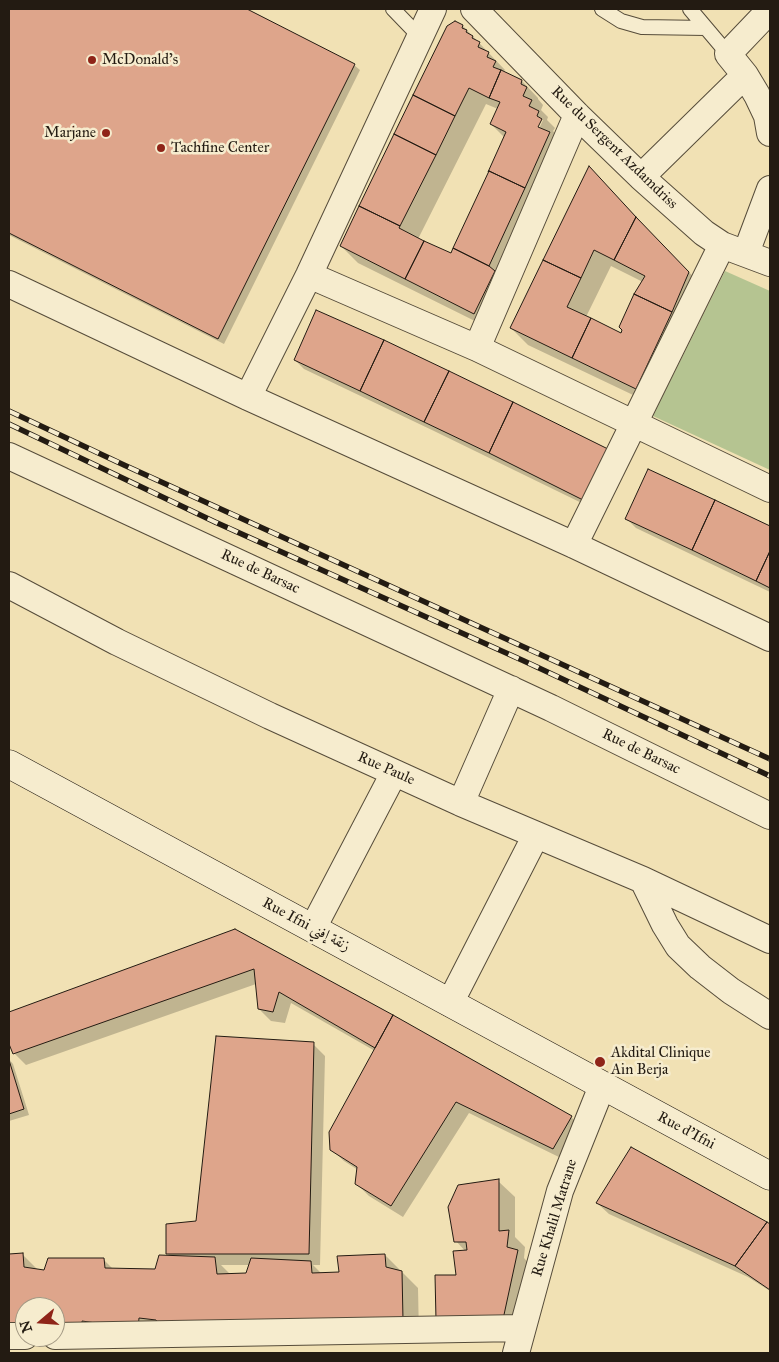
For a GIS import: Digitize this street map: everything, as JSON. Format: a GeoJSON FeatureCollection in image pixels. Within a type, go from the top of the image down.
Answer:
{"type":"FeatureCollection","features":[{"type":"Feature","properties":{"kind":"street"},"geometry":{"type":"LineString","coordinates":[[248,398],[309,275],[433,9]]}},
{"type":"Feature","properties":{"kind":"street","name":"Rue du Sergent Azdamdriss"},"geometry":{"type":"LineString","coordinates":[[474,9],[577,115],[641,177],[704,233],[734,249],[770,263]]}},
{"type":"Feature","properties":{"kind":"street"},"geometry":{"type":"LineString","coordinates":[[770,10],[728,54],[757,84],[767,116],[770,134]]}},
{"type":"Feature","properties":{"kind":"street"},"geometry":{"type":"LineString","coordinates":[[641,177],[757,84]]}},
{"type":"Feature","properties":{"kind":"street"},"geometry":{"type":"LineString","coordinates":[[477,348],[577,115]]}},
{"type":"Feature","properties":{"kind":"street"},"geometry":{"type":"LineString","coordinates":[[574,545],[634,423],[770,189]]}},
{"type":"Feature","properties":{"kind":"street"},"geometry":{"type":"LineString","coordinates":[[309,275],[477,348],[770,489]]}},
{"type":"Feature","properties":{"kind":"street"},"geometry":{"type":"LineString","coordinates":[[9,284],[248,398],[574,545],[770,638]]}},
{"type":"Feature","properties":{"kind":"street","name":"Rue de Barsac"},"geometry":{"type":"LineString","coordinates":[[9,456],[511,689],[770,816]]}},
{"type":"Feature","properties":{"kind":"street","name":"Rue Paule"},"geometry":{"type":"LineString","coordinates":[[9,585],[117,642],[270,716],[536,836],[643,880],[770,940]]}},
{"type":"Feature","properties":{"kind":"street"},"geometry":{"type":"LineString","coordinates":[[461,803],[511,689]]}},
{"type":"Feature","properties":{"kind":"street","name":"Rue Ifni زنقة إفني"},"geometry":{"type":"LineString","coordinates":[[9,764],[602,1086]]}},
{"type":"Feature","properties":{"kind":"street"},"geometry":{"type":"LineString","coordinates":[[313,928],[394,772]]}},
{"type":"Feature","properties":{"kind":"street"},"geometry":{"type":"LineString","coordinates":[[450,1003],[536,836]]}},
{"type":"Feature","properties":{"kind":"street"},"geometry":{"type":"LineString","coordinates":[[643,880],[665,926],[678,946],[700,967],[731,991],[770,1016]]}},
{"type":"Feature","properties":{"kind":"street","name":"Rue d'Ifni"},"geometry":{"type":"LineString","coordinates":[[602,1086],[770,1176]]}},
{"type":"Feature","properties":{"kind":"street","name":"Rue Khalil Matrane"},"geometry":{"type":"LineString","coordinates":[[516,1353],[560,1191],[602,1086]]}},
{"type":"Feature","properties":{"kind":"street"},"geometry":{"type":"LineString","coordinates":[[65,1336],[522,1328]]}},
{"type":"Feature","properties":{"kind":"lane"},"geometry":{"type":"LineString","coordinates":[[393,9],[420,38]]}},
{"type":"Feature","properties":{"kind":"lane"},"geometry":{"type":"LineString","coordinates":[[602,9],[621,21],[642,27],[706,28]]}},
{"type":"Feature","properties":{"kind":"lane"},"geometry":{"type":"LineString","coordinates":[[690,9],[728,54]]}},
{"type":"Feature","properties":{"kind":"green space"},"geometry":{"type":"Polygon","coordinates":[[[725,271],[770,291],[770,470],[653,416],[725,271]]]}},
{"type":"Feature","properties":{"kind":"building","name":"Tachfine Center"},"geometry":{"type":"Polygon","coordinates":[[[9,9],[247,9],[355,64],[218,339],[9,233],[9,9]]]}},
{"type":"Feature","properties":{"kind":"building"},"geometry":{"type":"Polygon","coordinates":[[[455,21],[463,25],[462,28],[473,36],[472,38],[480,42],[478,47],[489,52],[487,57],[496,61],[493,67],[501,70],[489,98],[469,88],[455,116],[413,95],[447,26],[455,21]]]}},
{"type":"Feature","properties":{"kind":"building"},"geometry":{"type":"Polygon","coordinates":[[[501,70],[522,80],[521,84],[527,87],[523,96],[532,100],[529,106],[539,111],[537,116],[542,119],[538,127],[550,132],[525,188],[488,172],[506,132],[490,124],[500,102],[489,98],[501,70]]]}},
{"type":"Feature","properties":{"kind":"building"},"geometry":{"type":"Polygon","coordinates":[[[413,95],[455,116],[436,155],[394,134],[413,95]]]}},
{"type":"Feature","properties":{"kind":"building"},"geometry":{"type":"Polygon","coordinates":[[[394,134],[436,155],[400,226],[359,206],[394,134]]]}},
{"type":"Feature","properties":{"kind":"building"},"geometry":{"type":"Polygon","coordinates":[[[589,166],[636,217],[614,260],[594,250],[581,278],[543,260],[589,166]]]}},
{"type":"Feature","properties":{"kind":"building"},"geometry":{"type":"Polygon","coordinates":[[[489,171],[525,188],[489,266],[453,248],[489,171]]]}},
{"type":"Feature","properties":{"kind":"building"},"geometry":{"type":"Polygon","coordinates":[[[359,206],[400,226],[399,228],[424,241],[405,279],[340,246],[359,206]]]}},
{"type":"Feature","properties":{"kind":"building"},"geometry":{"type":"Polygon","coordinates":[[[636,217],[689,272],[672,312],[634,294],[645,276],[614,260],[636,217]]]}},
{"type":"Feature","properties":{"kind":"building"},"geometry":{"type":"Polygon","coordinates":[[[424,241],[451,253],[453,248],[489,266],[495,271],[474,314],[405,279],[424,241]]]}},
{"type":"Feature","properties":{"kind":"building"},"geometry":{"type":"Polygon","coordinates":[[[543,260],[581,278],[567,307],[591,318],[572,358],[510,328],[543,260]]]}},
{"type":"Feature","properties":{"kind":"building"},"geometry":{"type":"Polygon","coordinates":[[[634,294],[672,312],[636,389],[572,358],[591,318],[621,333],[622,330],[619,327],[634,294]]]}},
{"type":"Feature","properties":{"kind":"building"},"geometry":{"type":"Polygon","coordinates":[[[316,310],[384,340],[360,391],[294,360],[316,310]]]}},
{"type":"Feature","properties":{"kind":"building"},"geometry":{"type":"Polygon","coordinates":[[[384,340],[449,371],[424,422],[360,391],[384,340]]]}},
{"type":"Feature","properties":{"kind":"building"},"geometry":{"type":"Polygon","coordinates":[[[449,371],[513,402],[489,453],[424,422],[449,371]]]}},
{"type":"Feature","properties":{"kind":"building"},"geometry":{"type":"Polygon","coordinates":[[[513,402],[612,451],[587,502],[489,453],[513,402]]]}},
{"type":"Feature","properties":{"kind":"building"},"geometry":{"type":"Polygon","coordinates":[[[648,469],[715,500],[692,550],[625,519],[648,469]]]}},
{"type":"Feature","properties":{"kind":"building"},"geometry":{"type":"Polygon","coordinates":[[[715,500],[770,526],[770,551],[756,581],[692,550],[715,500]]]}},
{"type":"Feature","properties":{"kind":"building"},"geometry":{"type":"Polygon","coordinates":[[[770,551],[770,588],[756,581],[770,551]]]}},
{"type":"Feature","properties":{"kind":"building"},"geometry":{"type":"Polygon","coordinates":[[[235,929],[393,1015],[375,1048],[279,992],[273,1012],[258,1009],[254,969],[13,1054],[9,1044],[9,1012],[235,929]]]}},
{"type":"Feature","properties":{"kind":"building"},"geometry":{"type":"Polygon","coordinates":[[[393,1015],[572,1116],[553,1149],[456,1102],[391,1206],[355,1184],[357,1167],[330,1150],[329,1132],[393,1015]]]}},
{"type":"Feature","properties":{"kind":"building"},"geometry":{"type":"Polygon","coordinates":[[[216,1036],[314,1042],[309,1254],[166,1254],[166,1224],[196,1221],[216,1036]]]}},
{"type":"Feature","properties":{"kind":"building"},"geometry":{"type":"Polygon","coordinates":[[[9,1060],[24,1109],[9,1114],[9,1060]]]}},
{"type":"Feature","properties":{"kind":"building"},"geometry":{"type":"Polygon","coordinates":[[[631,1147],[767,1222],[735,1266],[596,1203],[631,1147]]]}},
{"type":"Feature","properties":{"kind":"building"},"geometry":{"type":"Polygon","coordinates":[[[499,1179],[499,1231],[509,1230],[507,1247],[518,1250],[502,1324],[436,1320],[435,1275],[456,1275],[453,1251],[467,1250],[466,1242],[454,1242],[448,1207],[458,1185],[499,1179]]]}},
{"type":"Feature","properties":{"kind":"building"},"geometry":{"type":"Polygon","coordinates":[[[767,1222],[770,1224],[770,1290],[735,1266],[767,1222]]]}},
{"type":"Feature","properties":{"kind":"building"},"geometry":{"type":"Polygon","coordinates":[[[23,1253],[24,1267],[44,1270],[48,1258],[104,1258],[105,1268],[155,1269],[159,1255],[215,1257],[217,1274],[246,1273],[251,1258],[311,1261],[312,1273],[339,1272],[337,1256],[385,1254],[386,1267],[402,1271],[403,1320],[160,1326],[156,1320],[139,1318],[138,1329],[82,1321],[83,1332],[65,1332],[65,1297],[15,1297],[15,1328],[9,1331],[9,1254],[23,1253]]]}},
{"type":"Feature","properties":{"kind":"railway"},"geometry":{"type":"LineString","coordinates":[[9,411],[770,759]]}},
{"type":"Feature","properties":{"kind":"railway"},"geometry":{"type":"LineString","coordinates":[[9,424],[215,522],[524,661],[770,776]]}},
{"type":"Feature","properties":{"kind":"place","name":"McDonald's"},"geometry":{"type":"Point","coordinates":[92,60]}},
{"type":"Feature","properties":{"kind":"place","name":"Marjane"},"geometry":{"type":"Point","coordinates":[106,133]}},
{"type":"Feature","properties":{"kind":"place","name":"Tachfine Center"},"geometry":{"type":"Point","coordinates":[161,148]}},
{"type":"Feature","properties":{"kind":"place","name":"Akdital Clinique Ain Berja"},"geometry":{"type":"Point","coordinates":[600,1062]}}]}
